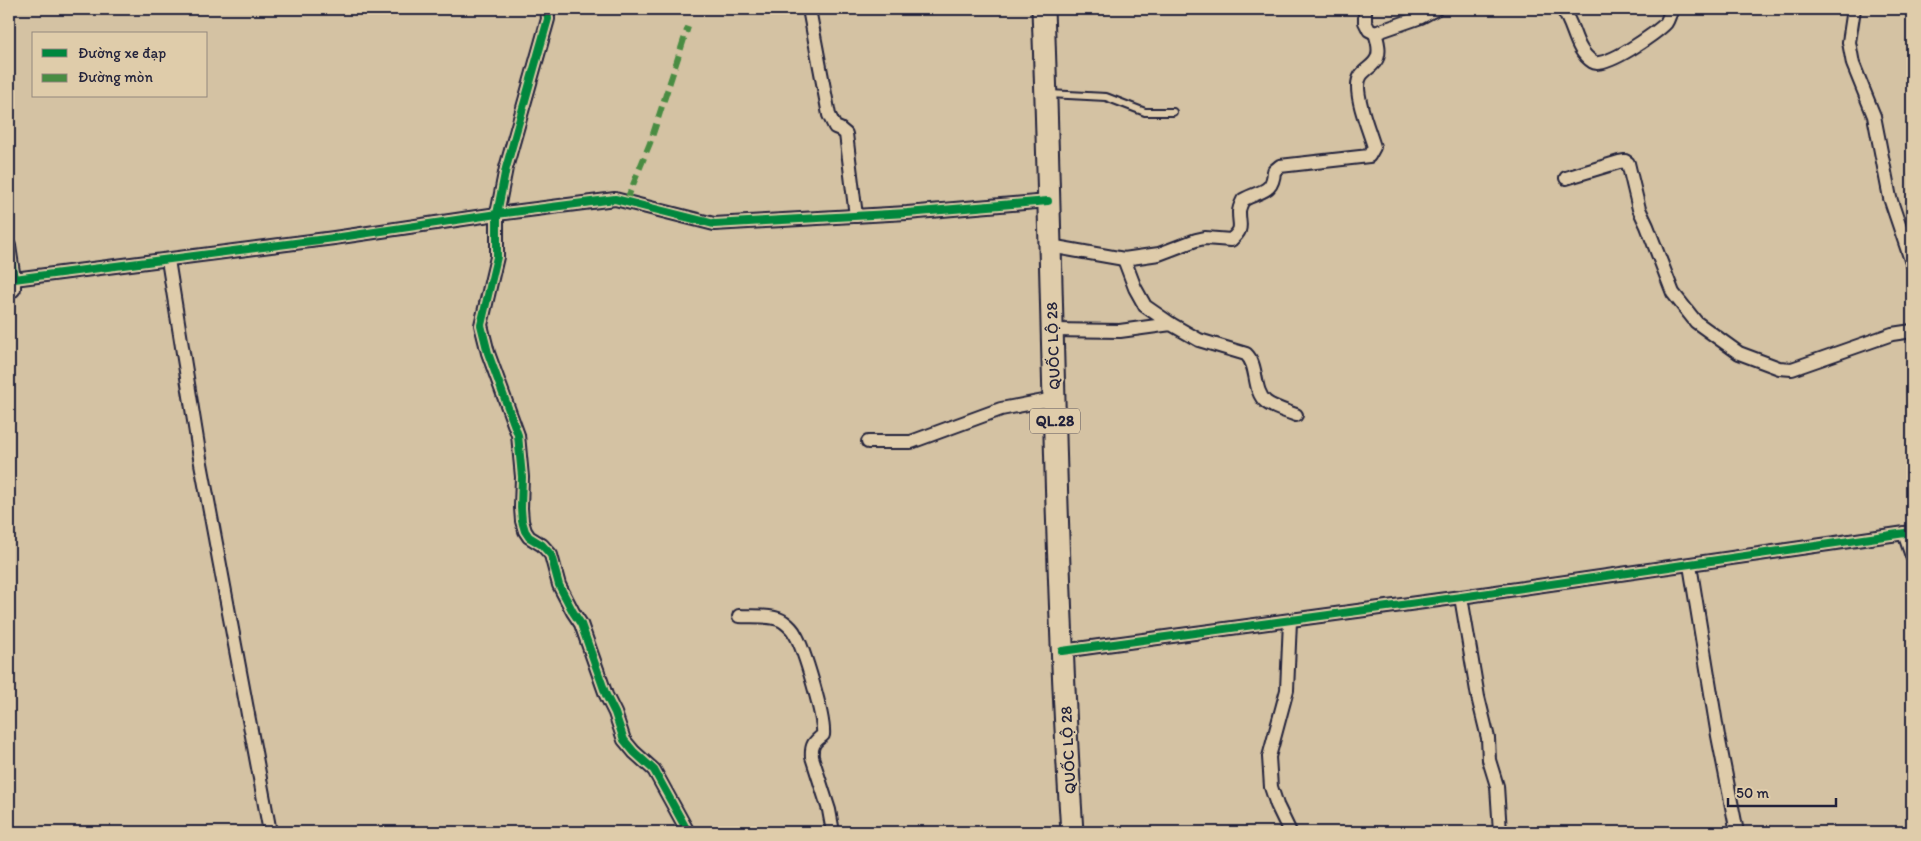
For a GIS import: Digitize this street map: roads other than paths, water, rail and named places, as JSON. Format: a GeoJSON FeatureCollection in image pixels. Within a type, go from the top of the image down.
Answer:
{"type":"FeatureCollection","features":[{"type":"Feature","properties":{"kind":"highway","name":"QUỐC LỘ 28"},"geometry":{"type":"LineString","coordinates":[[1043,9],[1062,651],[1072,832]]}},
{"type":"Feature","properties":{"kind":"street"},"geometry":{"type":"LineString","coordinates":[[547,9],[548,19],[506,168],[497,214],[497,257],[481,325],[488,353],[518,435],[522,469],[522,521],[529,537],[542,545],[551,555],[560,585],[573,612],[582,624],[606,695],[616,714],[624,740],[654,770],[688,832]]}},
{"type":"Feature","properties":{"kind":"street"},"geometry":{"type":"LineString","coordinates":[[809,9],[829,115],[835,127],[846,134],[856,216]]}},
{"type":"Feature","properties":{"kind":"street"},"geometry":{"type":"LineString","coordinates":[[1050,246],[1124,259],[1159,254],[1205,238],[1231,240],[1238,234],[1241,226],[1239,212],[1243,200],[1255,193],[1267,191],[1274,182],[1274,171],[1280,166],[1369,156],[1374,147],[1357,86],[1361,75],[1375,63],[1379,56],[1379,44],[1374,33],[1369,30],[1365,22],[1365,9]]}},
{"type":"Feature","properties":{"kind":"street"},"geometry":{"type":"LineString","coordinates":[[1374,33],[1422,18],[1436,9]]}},
{"type":"Feature","properties":{"kind":"street"},"geometry":{"type":"LineString","coordinates":[[1562,9],[1584,53],[1593,63],[1602,64],[1626,52],[1667,22],[1673,9]]}},
{"type":"Feature","properties":{"kind":"street"},"geometry":{"type":"LineString","coordinates":[[1854,9],[1849,42],[1853,64],[1874,116],[1890,198],[1912,263]]}},
{"type":"Feature","properties":{"kind":"street"},"geometry":{"type":"LineString","coordinates":[[1566,178],[1619,162],[1625,161],[1628,163],[1639,209],[1674,293],[1696,322],[1739,353],[1786,370],[1892,334],[1912,331]]}},
{"type":"Feature","properties":{"kind":"street"},"geometry":{"type":"LineString","coordinates":[[12,279],[334,238],[615,199],[714,224],[856,216],[1048,201]]}},
{"type":"Feature","properties":{"kind":"street"},"geometry":{"type":"LineString","coordinates":[[9,246],[14,289],[9,294]]}},
{"type":"Feature","properties":{"kind":"street"},"geometry":{"type":"LineString","coordinates":[[1124,259],[1135,288],[1145,306],[1199,340],[1246,354],[1252,364],[1260,395],[1264,400],[1296,415]]}},
{"type":"Feature","properties":{"kind":"street"},"geometry":{"type":"LineString","coordinates":[[168,260],[200,458],[270,832]]}},
{"type":"Feature","properties":{"kind":"street"},"geometry":{"type":"LineString","coordinates":[[1052,330],[1120,331],[1171,324]]}},
{"type":"Feature","properties":{"kind":"street"},"geometry":{"type":"LineString","coordinates":[[868,442],[911,442],[1001,408],[1054,398]]}},
{"type":"Feature","properties":{"kind":"street"},"geometry":{"type":"LineString","coordinates":[[1062,651],[1460,598],[1908,532],[1912,556]]}},
{"type":"Feature","properties":{"kind":"street"},"geometry":{"type":"LineString","coordinates":[[1690,565],[1718,736],[1737,832]]}},
{"type":"Feature","properties":{"kind":"street"},"geometry":{"type":"LineString","coordinates":[[1460,598],[1488,738],[1489,760],[1497,786],[1500,832]]}},
{"type":"Feature","properties":{"kind":"street"},"geometry":{"type":"LineString","coordinates":[[739,616],[777,618],[784,622],[795,634],[803,653],[822,721],[822,735],[813,743],[812,756],[829,810],[833,832]]}},
{"type":"Feature","properties":{"kind":"street"},"geometry":{"type":"LineString","coordinates":[[1290,621],[1288,690],[1269,757],[1271,787],[1277,806],[1290,832]]}},
{"type":"Feature","properties":{"kind":"lane"},"geometry":{"type":"LineString","coordinates":[[1046,94],[1106,97],[1145,112],[1173,112]]}}]}
